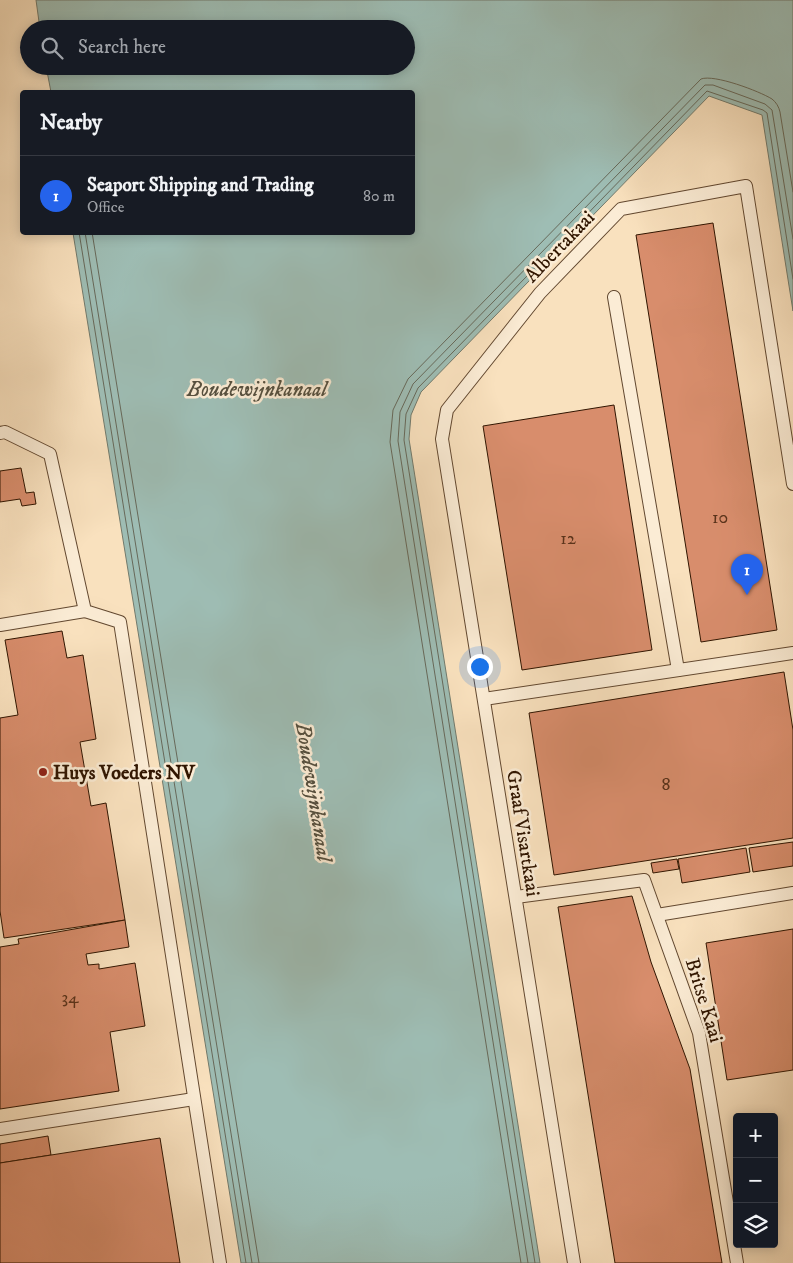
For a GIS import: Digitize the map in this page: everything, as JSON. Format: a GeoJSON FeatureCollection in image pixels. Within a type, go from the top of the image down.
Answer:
{"type":"FeatureCollection","features":[{"type":"Feature","properties":{"kind":"lane","name":"Albertakaai"},"geometry":{"type":"LineString","coordinates":[[447,410],[540,293],[621,208],[746,186],[793,484]]}},
{"type":"Feature","properties":{"kind":"lane"},"geometry":{"type":"LineString","coordinates":[[614,297],[678,670]]}},
{"type":"Feature","properties":{"kind":"lane","name":"Graaf Visartkaai"},"geometry":{"type":"LineString","coordinates":[[447,410],[442,439],[574,1263]]}},
{"type":"Feature","properties":{"kind":"lane"},"geometry":{"type":"LineString","coordinates":[[0,433],[5,432],[50,454],[85,611]]}},
{"type":"Feature","properties":{"kind":"lane"},"geometry":{"type":"LineString","coordinates":[[0,625],[85,611],[120,622],[220,1263]]}},
{"type":"Feature","properties":{"kind":"lane"},"geometry":{"type":"LineString","coordinates":[[484,699],[793,653]]}},
{"type":"Feature","properties":{"kind":"lane","name":"Britse Kaai"},"geometry":{"type":"LineString","coordinates":[[516,897],[644,880],[699,1033],[737,1263]]}},
{"type":"Feature","properties":{"kind":"lane"},"geometry":{"type":"LineString","coordinates":[[657,915],[793,893]]}},
{"type":"Feature","properties":{"kind":"lane"},"geometry":{"type":"LineString","coordinates":[[0,1129],[194,1099]]}},
{"type":"Feature","properties":{"kind":"water","name":"Boudewijnkanaal"},"geometry":{"type":"Polygon","coordinates":[[[36,0],[793,0],[793,311],[762,115],[709,96],[421,392],[411,415],[409,439],[540,1263],[241,1263],[73,235],[415,235],[415,90],[51,90],[48,75],[415,75],[415,20],[39,20],[36,0]]]}},
{"type":"Feature","properties":{"kind":"building"},"geometry":{"type":"Polygon","coordinates":[[[713,223],[777,630],[701,642],[636,235],[713,223]]]}},
{"type":"Feature","properties":{"kind":"building"},"geometry":{"type":"Polygon","coordinates":[[[614,405],[652,650],[522,670],[483,426],[614,405]]]}},
{"type":"Feature","properties":{"kind":"building"},"geometry":{"type":"Polygon","coordinates":[[[21,468],[26,493],[34,492],[36,504],[22,506],[20,499],[0,502],[0,471],[21,468]]]}},
{"type":"Feature","properties":{"kind":"building","name":"Huys Voeders NV"},"geometry":{"type":"Polygon","coordinates":[[[62,631],[67,658],[83,655],[96,739],[80,742],[91,806],[106,803],[125,920],[4,938],[0,911],[0,718],[18,715],[5,640],[62,631]]]}},
{"type":"Feature","properties":{"kind":"building"},"geometry":{"type":"Polygon","coordinates":[[[784,672],[793,730],[793,838],[554,875],[529,713],[784,672]]]}},
{"type":"Feature","properties":{"kind":"building"},"geometry":{"type":"Polygon","coordinates":[[[793,842],[793,866],[753,872],[749,848],[793,842]]]}},
{"type":"Feature","properties":{"kind":"building"},"geometry":{"type":"Polygon","coordinates":[[[746,848],[750,872],[682,883],[678,859],[746,848]]]}},
{"type":"Feature","properties":{"kind":"building"},"geometry":{"type":"Polygon","coordinates":[[[677,859],[679,869],[653,873],[651,863],[677,859]]]}},
{"type":"Feature","properties":{"kind":"building"},"geometry":{"type":"Polygon","coordinates":[[[632,896],[651,962],[690,1069],[722,1263],[615,1263],[558,907],[632,896]]]}},
{"type":"Feature","properties":{"kind":"building"},"geometry":{"type":"Polygon","coordinates":[[[125,920],[129,947],[86,954],[88,965],[99,964],[99,969],[135,963],[145,1026],[110,1032],[119,1091],[0,1109],[0,947],[19,944],[18,939],[125,920]]]}},
{"type":"Feature","properties":{"kind":"building"},"geometry":{"type":"Polygon","coordinates":[[[793,929],[793,1070],[727,1080],[706,943],[793,929]]]}},
{"type":"Feature","properties":{"kind":"building"},"geometry":{"type":"Polygon","coordinates":[[[48,1136],[51,1155],[0,1163],[0,1144],[48,1136]]]}},
{"type":"Feature","properties":{"kind":"building"},"geometry":{"type":"Polygon","coordinates":[[[160,1138],[180,1263],[0,1263],[0,1163],[160,1138]]]}},
{"type":"Feature","properties":{"kind":"place","name":"Seaport Shipping and Trading"},"geometry":{"type":"Point","coordinates":[747,595]}},
{"type":"Feature","properties":{"kind":"place","name":"Huys Voeders NV"},"geometry":{"type":"Point","coordinates":[43,772]}}]}
